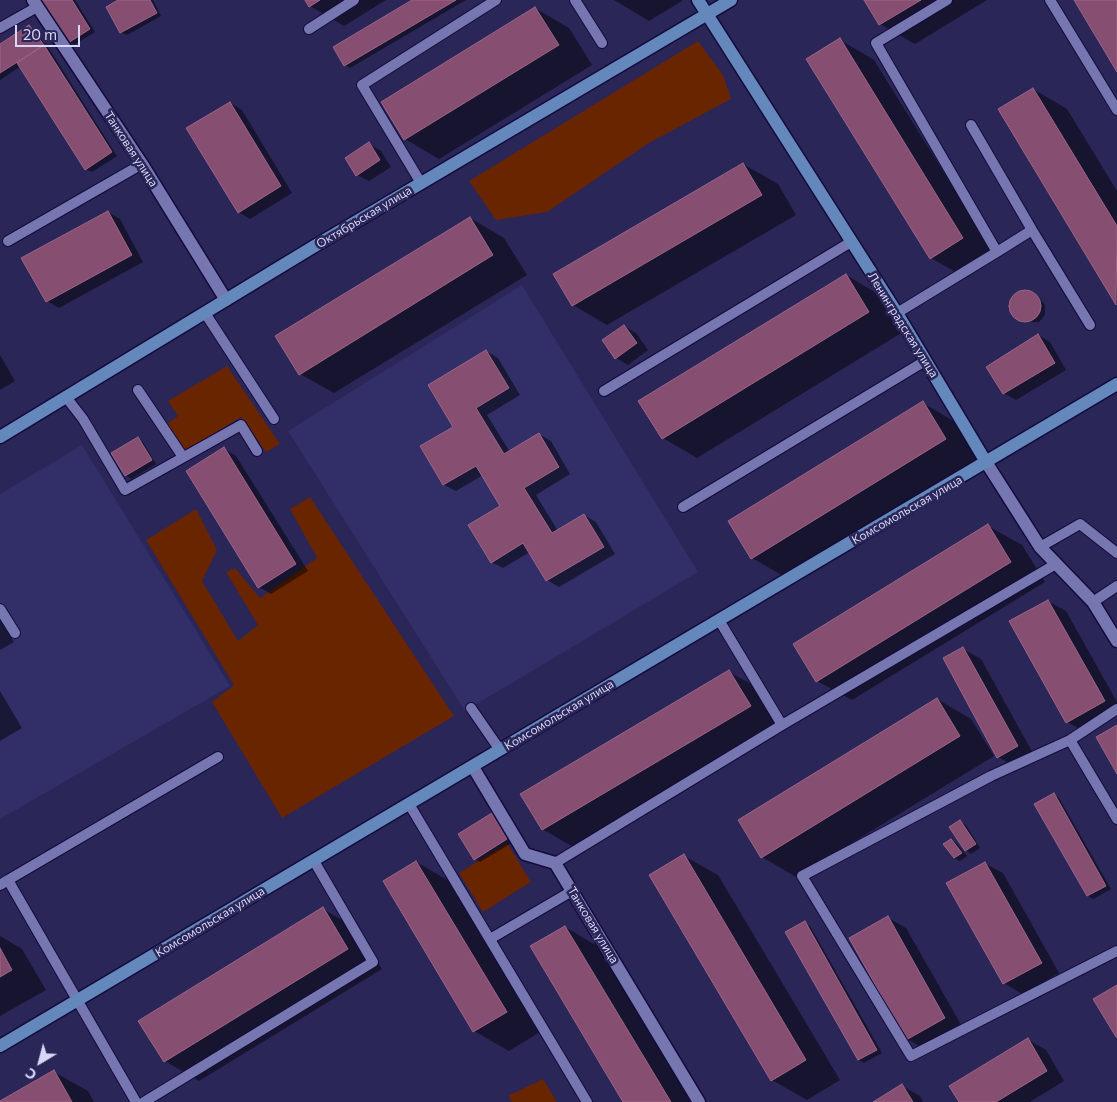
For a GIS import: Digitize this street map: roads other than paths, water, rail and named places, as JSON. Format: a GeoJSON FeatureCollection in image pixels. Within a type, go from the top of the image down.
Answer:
{"type":"FeatureCollection","features":[{"type":"Feature","properties":{"kind":"main road","name":"Ленинградская улица"},"geometry":{"type":"LineString","coordinates":[[698,0],[897,313],[986,462]]}},
{"type":"Feature","properties":{"kind":"main road","name":"Октябрьская улица"},"geometry":{"type":"LineString","coordinates":[[0,437],[421,183],[731,0]]}},
{"type":"Feature","properties":{"kind":"main road","name":"Комсомольская улица"},"geometry":{"type":"LineString","coordinates":[[0,1046],[1117,384]]}},
{"type":"Feature","properties":{"kind":"street","name":"Танковая улица"},"geometry":{"type":"LineString","coordinates":[[35,4],[142,164],[226,300]]}},
{"type":"Feature","properties":{"kind":"street","name":"Ленинградская улица"},"geometry":{"type":"LineString","coordinates":[[986,462],[1040,547],[1093,602],[1117,642]]}},
{"type":"Feature","properties":{"kind":"street"},"geometry":{"type":"LineString","coordinates":[[473,766],[525,854],[555,863]]}},
{"type":"Feature","properties":{"kind":"street","name":"Танковая улица"},"geometry":{"type":"LineString","coordinates":[[555,863],[699,1102]]}},
{"type":"Feature","properties":{"kind":"lane"},"geometry":{"type":"LineString","coordinates":[[308,29],[354,0]]}},
{"type":"Feature","properties":{"kind":"lane"},"geometry":{"type":"LineString","coordinates":[[421,183],[362,85],[496,0]]}},
{"type":"Feature","properties":{"kind":"lane"},"geometry":{"type":"LineString","coordinates":[[575,0],[602,43]]}},
{"type":"Feature","properties":{"kind":"lane"},"geometry":{"type":"LineString","coordinates":[[948,0],[876,43],[997,252]]}},
{"type":"Feature","properties":{"kind":"lane"},"geometry":{"type":"LineString","coordinates":[[1050,0],[1117,110]]}},
{"type":"Feature","properties":{"kind":"lane"},"geometry":{"type":"LineString","coordinates":[[0,28],[35,4]]}},
{"type":"Feature","properties":{"kind":"lane"},"geometry":{"type":"LineString","coordinates":[[971,125],[1032,230],[1090,324]]}},
{"type":"Feature","properties":{"kind":"lane"},"geometry":{"type":"LineString","coordinates":[[8,241],[142,164]]}},
{"type":"Feature","properties":{"kind":"lane"},"geometry":{"type":"LineString","coordinates":[[897,313],[1032,230]]}},
{"type":"Feature","properties":{"kind":"lane"},"geometry":{"type":"LineString","coordinates":[[604,391],[852,242]]}},
{"type":"Feature","properties":{"kind":"lane"},"geometry":{"type":"LineString","coordinates":[[205,313],[274,419]]}},
{"type":"Feature","properties":{"kind":"lane"},"geometry":{"type":"LineString","coordinates":[[683,507],[925,361]]}},
{"type":"Feature","properties":{"kind":"lane"},"geometry":{"type":"LineString","coordinates":[[138,390],[183,457]]}},
{"type":"Feature","properties":{"kind":"lane"},"geometry":{"type":"LineString","coordinates":[[66,398],[83,419],[125,490],[241,425],[257,451]]}},
{"type":"Feature","properties":{"kind":"lane"},"geometry":{"type":"LineString","coordinates":[[1040,547],[1080,524],[1117,553]]}},
{"type":"Feature","properties":{"kind":"lane"},"geometry":{"type":"LineString","coordinates":[[555,863],[782,725],[1056,564]]}},
{"type":"Feature","properties":{"kind":"lane"},"geometry":{"type":"LineString","coordinates":[[1093,602],[1117,586]]}},
{"type":"Feature","properties":{"kind":"lane"},"geometry":{"type":"LineString","coordinates":[[0,609],[15,633]]}},
{"type":"Feature","properties":{"kind":"lane"},"geometry":{"type":"LineString","coordinates":[[719,620],[782,725]]}},
{"type":"Feature","properties":{"kind":"lane"},"geometry":{"type":"LineString","coordinates":[[471,708],[500,750]]}},
{"type":"Feature","properties":{"kind":"lane"},"geometry":{"type":"LineString","coordinates":[[1117,709],[1070,740],[992,776],[802,876],[912,1056],[1117,951]]}},
{"type":"Feature","properties":{"kind":"lane"},"geometry":{"type":"LineString","coordinates":[[1070,740],[1117,819]]}},
{"type":"Feature","properties":{"kind":"lane"},"geometry":{"type":"LineString","coordinates":[[136,1102],[77,1001],[4,883],[218,757]]}},
{"type":"Feature","properties":{"kind":"lane"},"geometry":{"type":"LineString","coordinates":[[409,804],[588,1102]]}},
{"type":"Feature","properties":{"kind":"lane"},"geometry":{"type":"LineString","coordinates":[[144,1102],[373,962],[314,861]]}},
{"type":"Feature","properties":{"kind":"lane"},"geometry":{"type":"LineString","coordinates":[[490,939],[572,891]]}}]}
